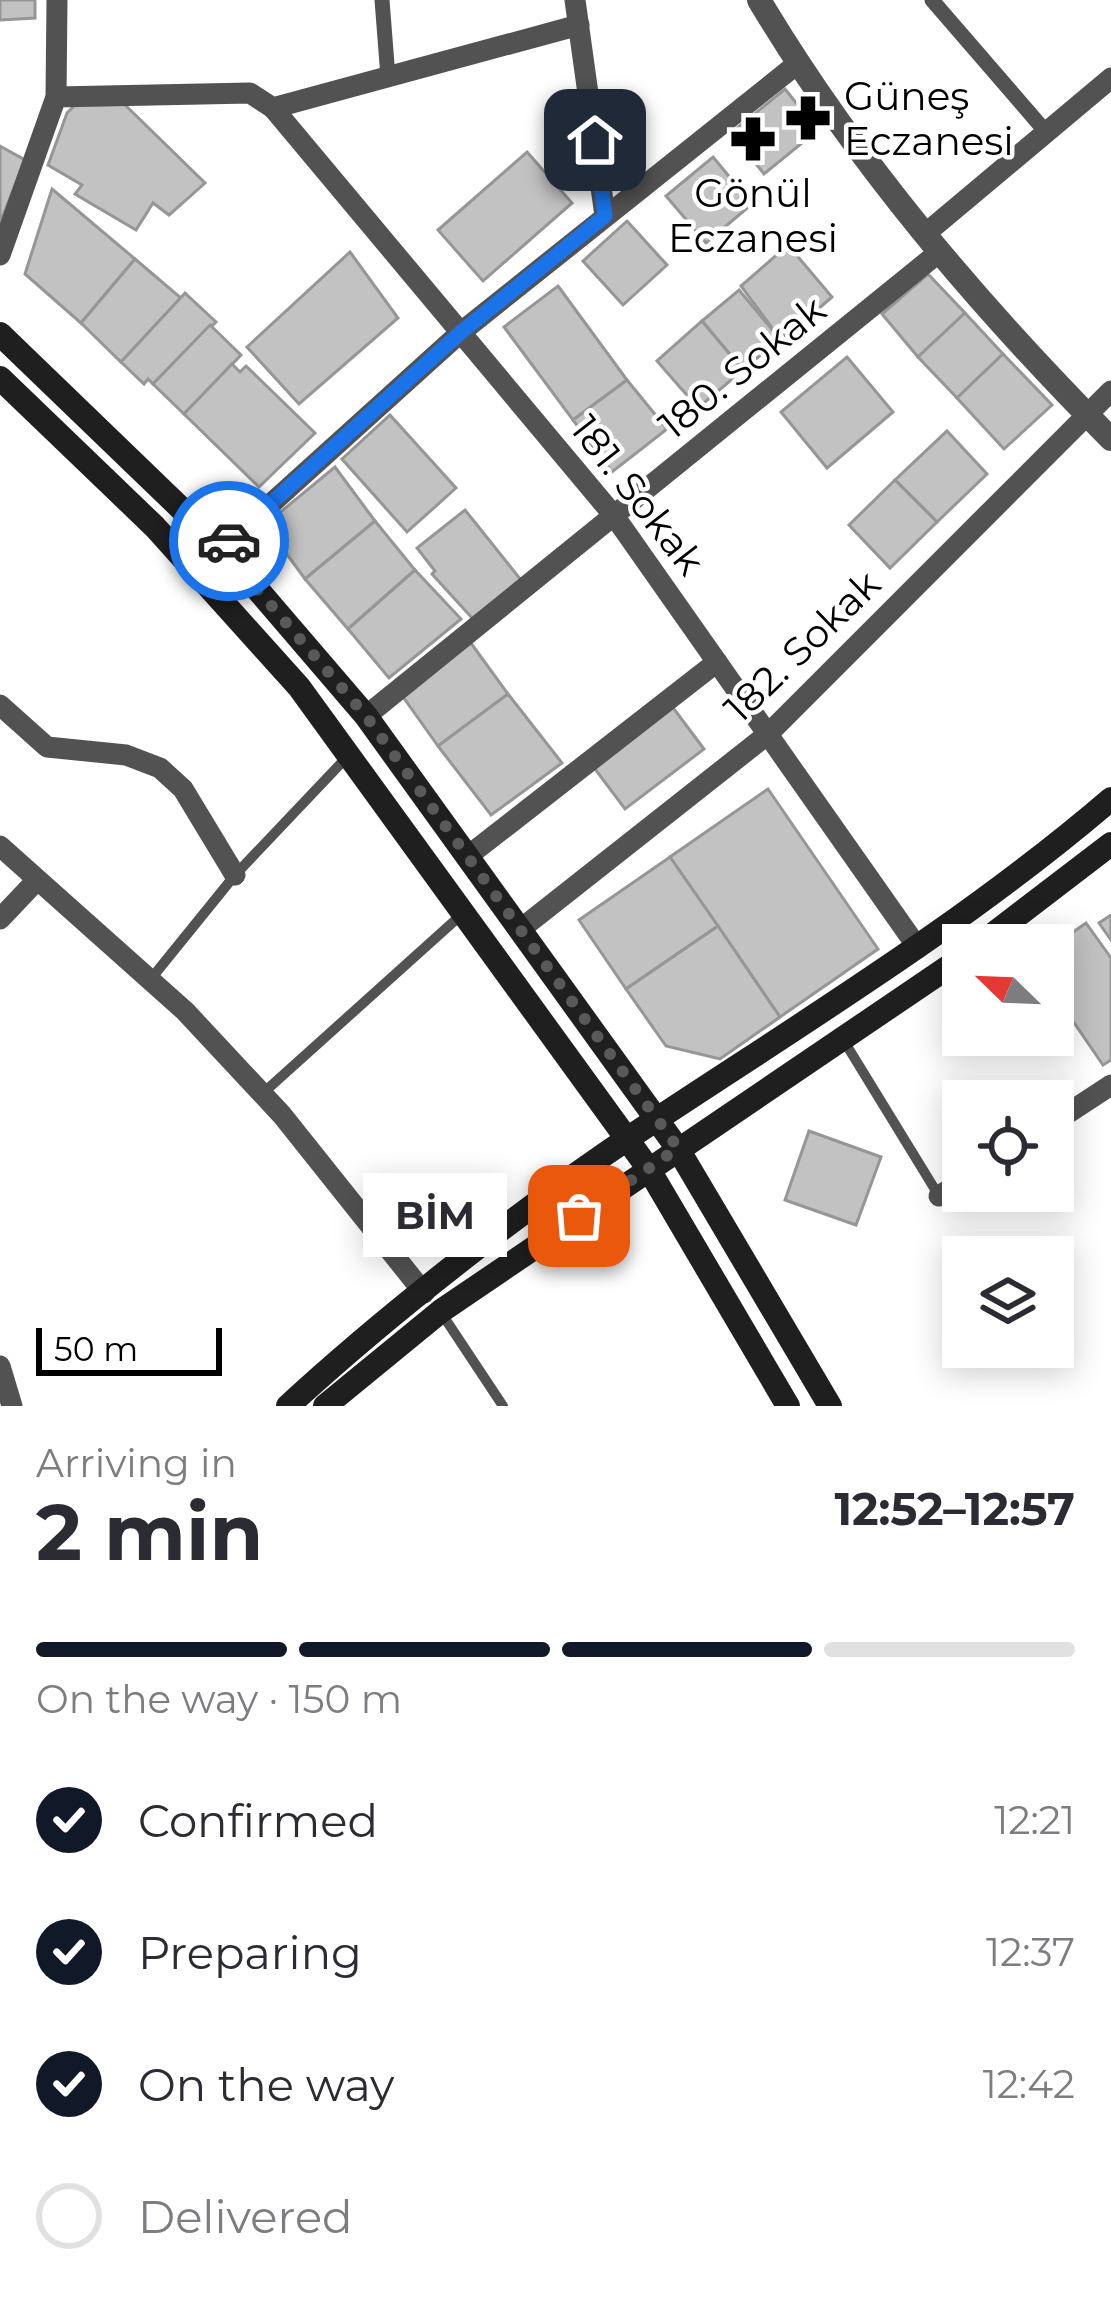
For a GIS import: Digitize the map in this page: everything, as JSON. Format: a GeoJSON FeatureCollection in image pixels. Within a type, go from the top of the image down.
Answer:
{"type":"FeatureCollection","features":[{"type":"Feature","properties":{"kind":"main road"},"geometry":{"type":"LineString","coordinates":[[0,334],[222,548],[366,716],[678,1148],[830,1406]]}},
{"type":"Feature","properties":{"kind":"main road"},"geometry":{"type":"LineString","coordinates":[[0,378],[196,569],[268,649],[628,1138],[788,1406]]}},
{"type":"Feature","properties":{"kind":"main road"},"geometry":{"type":"LineString","coordinates":[[325,1406],[432,1302],[628,1138],[917,948],[1012,880],[1111,799]]}},
{"type":"Feature","properties":{"kind":"main road"},"geometry":{"type":"LineString","coordinates":[[1007,924],[1108,848]]}},
{"type":"Feature","properties":{"kind":"main road"},"geometry":{"type":"LineString","coordinates":[[288,1406],[432,1302],[648,1168],[942,971]]}},
{"type":"Feature","properties":{"kind":"street"},"geometry":{"type":"LineString","coordinates":[[0,255],[56,97],[57,0]]}},
{"type":"Feature","properties":{"kind":"street"},"geometry":{"type":"LineString","coordinates":[[382,0],[388,76]]}},
{"type":"Feature","properties":{"kind":"street"},"geometry":{"type":"LineString","coordinates":[[575,0],[605,216]]}},
{"type":"Feature","properties":{"kind":"street"},"geometry":{"type":"LineString","coordinates":[[759,0],[797,64],[932,244],[1111,440]]}},
{"type":"Feature","properties":{"kind":"street"},"geometry":{"type":"LineString","coordinates":[[932,0],[1046,133]]}},
{"type":"Feature","properties":{"kind":"street"},"geometry":{"type":"LineString","coordinates":[[56,97],[250,92],[273,108],[579,25]]}},
{"type":"Feature","properties":{"kind":"street"},"geometry":{"type":"LineString","coordinates":[[222,548],[460,333],[797,64]]}},
{"type":"Feature","properties":{"kind":"street","name":"180. Sokak"},"geometry":{"type":"LineString","coordinates":[[366,716],[615,518],[932,244],[1111,77]]}},
{"type":"Feature","properties":{"kind":"street","name":"181. Sokak"},"geometry":{"type":"LineString","coordinates":[[273,108],[615,518],[917,948]]}},
{"type":"Feature","properties":{"kind":"street","name":"182. Sokak"},"geometry":{"type":"LineString","coordinates":[[522,928],[768,734],[1111,391]]}},
{"type":"Feature","properties":{"kind":"street"},"geometry":{"type":"LineString","coordinates":[[469,856],[717,662]]}},
{"type":"Feature","properties":{"kind":"street"},"geometry":{"type":"LineString","coordinates":[[0,705],[47,747],[126,754],[160,768],[183,790],[235,875]]}},
{"type":"Feature","properties":{"kind":"street"},"geometry":{"type":"LineString","coordinates":[[0,845],[150,980],[262,1094],[432,1302]]}},
{"type":"Feature","properties":{"kind":"street"},"geometry":{"type":"LineString","coordinates":[[0,919],[37,880]]}},
{"type":"Feature","properties":{"kind":"street"},"geometry":{"type":"LineString","coordinates":[[1074,1109],[1111,1085]]}},
{"type":"Feature","properties":{"kind":"street"},"geometry":{"type":"LineString","coordinates":[[0,1366],[7,1396]]}},
{"type":"Feature","properties":{"kind":"lane"},"geometry":{"type":"LineString","coordinates":[[150,980],[235,875],[348,755]]}},
{"type":"Feature","properties":{"kind":"lane"},"geometry":{"type":"LineString","coordinates":[[262,1094],[464,913]]}},
{"type":"Feature","properties":{"kind":"lane"},"geometry":{"type":"LineString","coordinates":[[843,1039],[939,1196]]}},
{"type":"Feature","properties":{"kind":"lane"},"geometry":{"type":"LineString","coordinates":[[432,1302],[503,1406]]}},
{"type":"Feature","properties":{"kind":"building"},"geometry":{"type":"Polygon","coordinates":[[[0,0],[35,0],[35,18],[0,20],[0,0]]]}},
{"type":"Feature","properties":{"kind":"building"},"geometry":{"type":"Polygon","coordinates":[[[785,89],[818,130],[764,174],[731,133],[785,89]]]}},
{"type":"Feature","properties":{"kind":"building"},"geometry":{"type":"Polygon","coordinates":[[[119,99],[205,183],[169,215],[153,203],[136,230],[75,194],[82,185],[48,165],[67,113],[77,103],[119,99]]]}},
{"type":"Feature","properties":{"kind":"building"},"geometry":{"type":"Polygon","coordinates":[[[0,146],[25,160],[0,223],[0,146]]]}},
{"type":"Feature","properties":{"kind":"building"},"geometry":{"type":"Polygon","coordinates":[[[527,152],[572,203],[483,281],[438,230],[527,152]]]}},
{"type":"Feature","properties":{"kind":"building"},"geometry":{"type":"Polygon","coordinates":[[[713,157],[752,204],[706,243],[666,196],[713,157]]]}},
{"type":"Feature","properties":{"kind":"building"},"geometry":{"type":"Polygon","coordinates":[[[52,189],[135,259],[81,323],[25,274],[52,189]]]}},
{"type":"Feature","properties":{"kind":"building"},"geometry":{"type":"Polygon","coordinates":[[[627,221],[667,265],[623,305],[583,261],[627,221]]]}},
{"type":"Feature","properties":{"kind":"building"},"geometry":{"type":"Polygon","coordinates":[[[788,245],[832,297],[786,337],[783,331],[778,336],[741,286],[788,245]]]}},
{"type":"Feature","properties":{"kind":"building"},"geometry":{"type":"Polygon","coordinates":[[[350,252],[398,318],[299,404],[247,347],[350,252]]]}},
{"type":"Feature","properties":{"kind":"building"},"geometry":{"type":"Polygon","coordinates":[[[135,259],[181,298],[121,362],[81,323],[135,259]]]}},
{"type":"Feature","properties":{"kind":"building"},"geometry":{"type":"Polygon","coordinates":[[[928,274],[965,313],[918,357],[882,314],[928,274]]]}},
{"type":"Feature","properties":{"kind":"building"},"geometry":{"type":"Polygon","coordinates":[[[558,286],[627,380],[573,420],[504,327],[558,286]]]}},
{"type":"Feature","properties":{"kind":"building"},"geometry":{"type":"Polygon","coordinates":[[[739,290],[780,339],[743,370],[702,321],[739,290]]]}},
{"type":"Feature","properties":{"kind":"building"},"geometry":{"type":"Polygon","coordinates":[[[185,293],[216,322],[153,384],[148,379],[144,384],[121,362],[185,293]]]}},
{"type":"Feature","properties":{"kind":"building"},"geometry":{"type":"Polygon","coordinates":[[[965,313],[1003,354],[957,398],[918,357],[965,313]]]}},
{"type":"Feature","properties":{"kind":"building"},"geometry":{"type":"Polygon","coordinates":[[[702,321],[743,370],[698,408],[657,361],[702,321]]]}},
{"type":"Feature","properties":{"kind":"building"},"geometry":{"type":"Polygon","coordinates":[[[210,325],[241,355],[184,414],[153,384],[210,325]]]}},
{"type":"Feature","properties":{"kind":"building"},"geometry":{"type":"Polygon","coordinates":[[[1003,354],[1052,405],[1004,449],[957,398],[1003,354]]]}},
{"type":"Feature","properties":{"kind":"building"},"geometry":{"type":"Polygon","coordinates":[[[847,357],[893,412],[827,468],[781,412],[847,357]]]}},
{"type":"Feature","properties":{"kind":"building"},"geometry":{"type":"Polygon","coordinates":[[[232,364],[240,372],[246,366],[315,433],[259,487],[184,414],[232,364]]]}},
{"type":"Feature","properties":{"kind":"building"},"geometry":{"type":"Polygon","coordinates":[[[627,380],[667,429],[612,472],[573,420],[627,380]]]}},
{"type":"Feature","properties":{"kind":"building"},"geometry":{"type":"Polygon","coordinates":[[[390,415],[456,488],[407,532],[342,459],[390,415]]]}},
{"type":"Feature","properties":{"kind":"building"},"geometry":{"type":"Polygon","coordinates":[[[947,431],[987,474],[937,522],[895,480],[947,431]]]}},
{"type":"Feature","properties":{"kind":"building"},"geometry":{"type":"Polygon","coordinates":[[[335,467],[375,521],[305,579],[275,538],[272,519],[335,467]]]}},
{"type":"Feature","properties":{"kind":"building"},"geometry":{"type":"Polygon","coordinates":[[[895,480],[937,522],[890,568],[849,525],[895,480]]]}},
{"type":"Feature","properties":{"kind":"building"},"geometry":{"type":"Polygon","coordinates":[[[465,510],[521,580],[473,619],[432,574],[435,571],[417,548],[465,510]]]}},
{"type":"Feature","properties":{"kind":"building"},"geometry":{"type":"Polygon","coordinates":[[[375,521],[415,570],[348,629],[305,579],[375,521]]]}},
{"type":"Feature","properties":{"kind":"building"},"geometry":{"type":"Polygon","coordinates":[[[415,570],[461,619],[389,678],[348,629],[415,570]]]}},
{"type":"Feature","properties":{"kind":"building"},"geometry":{"type":"Polygon","coordinates":[[[468,639],[508,694],[438,746],[401,694],[468,639]]]}},
{"type":"Feature","properties":{"kind":"building"},"geometry":{"type":"Polygon","coordinates":[[[508,694],[562,763],[491,815],[438,746],[508,694]]]}},
{"type":"Feature","properties":{"kind":"building"},"geometry":{"type":"Polygon","coordinates":[[[671,705],[704,749],[625,809],[592,765],[671,705]]]}},
{"type":"Feature","properties":{"kind":"building"},"geometry":{"type":"Polygon","coordinates":[[[768,789],[878,949],[780,1017],[670,857],[768,789]]]}},
{"type":"Feature","properties":{"kind":"building"},"geometry":{"type":"Polygon","coordinates":[[[670,857],[718,926],[626,989],[579,920],[670,857]]]}},
{"type":"Feature","properties":{"kind":"building"},"geometry":{"type":"Polygon","coordinates":[[[1111,915],[1111,940],[1099,923],[1111,915]]]}},
{"type":"Feature","properties":{"kind":"building"},"geometry":{"type":"Polygon","coordinates":[[[1086,923],[1111,958],[1111,1060],[1103,1065],[1074,1023],[1074,931],[1086,923]]]}},
{"type":"Feature","properties":{"kind":"building"},"geometry":{"type":"Polygon","coordinates":[[[718,926],[780,1017],[720,1059],[666,1046],[626,989],[718,926]]]}},
{"type":"Feature","properties":{"kind":"building"},"geometry":{"type":"Polygon","coordinates":[[[809,1131],[881,1157],[856,1225],[785,1200],[809,1131]]]}},
{"type":"Feature","properties":{"kind":"way so far"},"geometry":{"type":"LineString","coordinates":[[229,541],[222,548],[366,716],[678,1148],[579,1216]]}},
{"type":"Feature","properties":{"kind":"place","name":"Güneş Eczanesi"},"geometry":{"type":"Point","coordinates":[808,118]}},
{"type":"Feature","properties":{"kind":"place","name":"Gönül Eczanesi"},"geometry":{"type":"Point","coordinates":[753,139]}},
{"type":"Feature","properties":{"kind":"place","name":"BİM"},"geometry":{"type":"Point","coordinates":[579,1216]}},
{"type":"Feature","properties":{"kind":"route"},"geometry":{"type":"LineString","coordinates":[[229,541],[460,333],[605,216],[595,140]]}}]}
